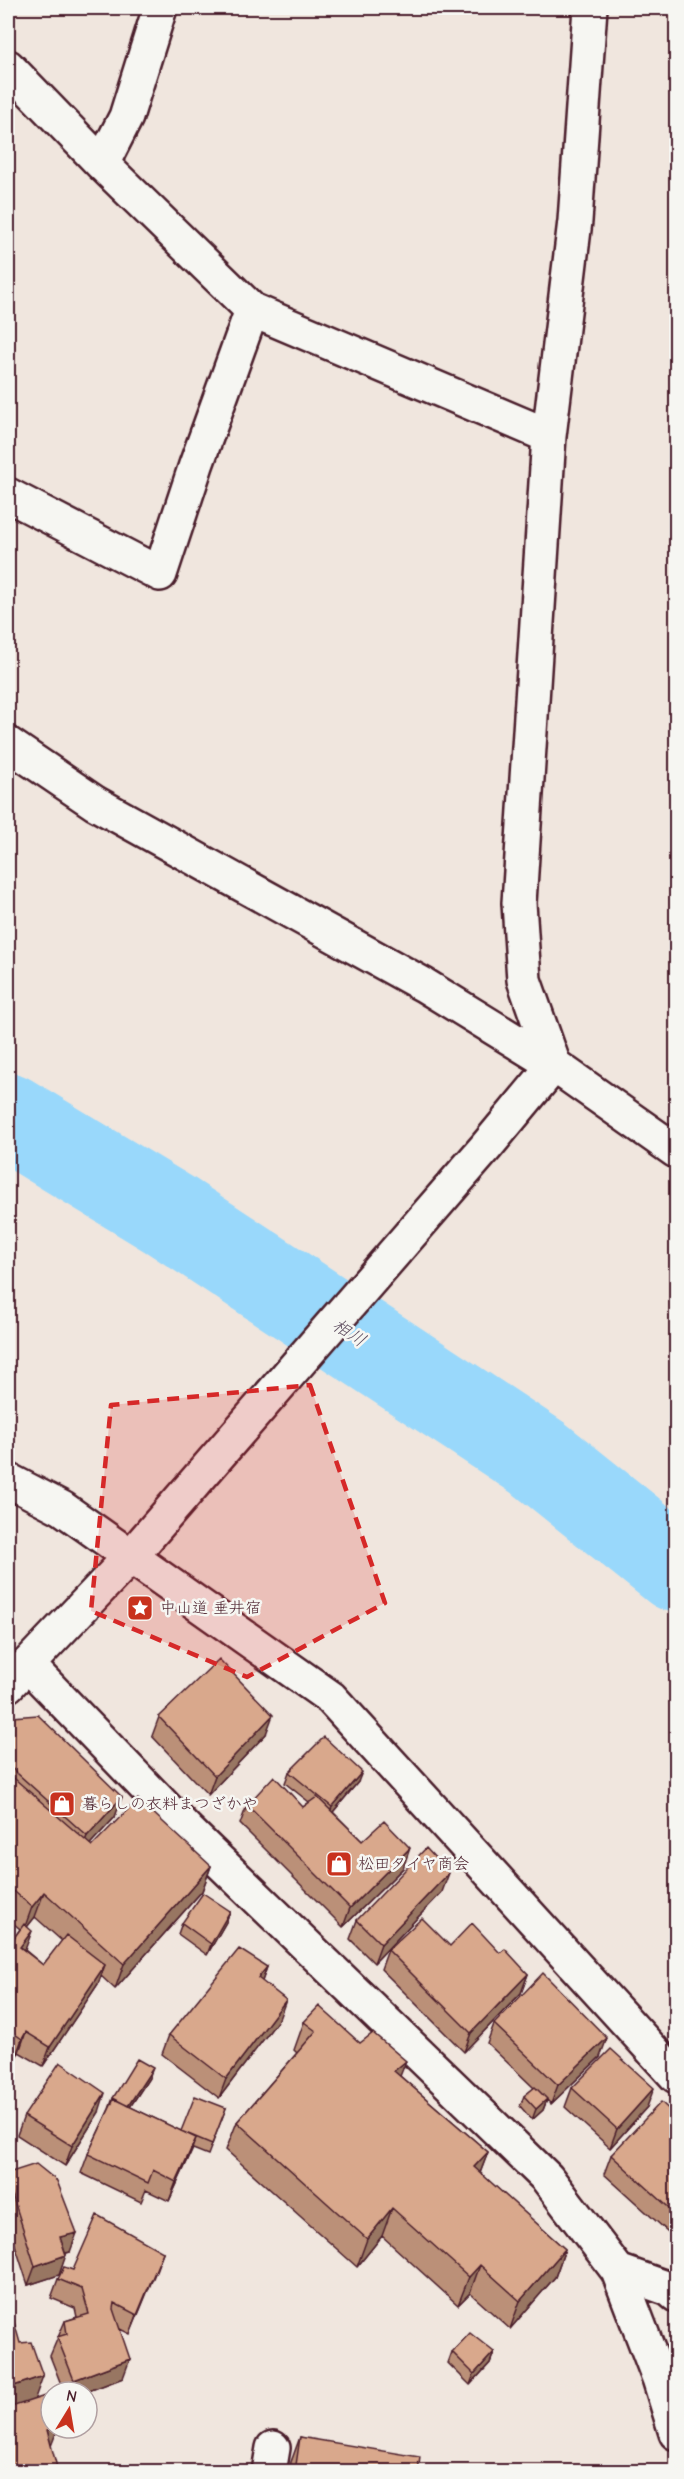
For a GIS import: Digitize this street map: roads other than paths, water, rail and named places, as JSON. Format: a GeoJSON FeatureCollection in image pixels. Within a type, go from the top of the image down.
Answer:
{"type":"FeatureCollection","features":[{"type":"Feature","properties":{"kind":"street"},"geometry":{"type":"LineString","coordinates":[[102,164],[126,117],[160,8]]}},
{"type":"Feature","properties":{"kind":"street"},"geometry":{"type":"LineString","coordinates":[[554,1065],[524,980],[519,903],[549,436],[575,221],[590,8]]}},
{"type":"Feature","properties":{"kind":"street"},"geometry":{"type":"LineString","coordinates":[[8,67],[102,164],[252,310],[549,436]]}},
{"type":"Feature","properties":{"kind":"street"},"geometry":{"type":"LineString","coordinates":[[8,495],[160,574],[196,465],[252,310]]}},
{"type":"Feature","properties":{"kind":"street"},"geometry":{"type":"LineString","coordinates":[[8,744],[95,803],[424,985],[554,1065],[676,1150]]}},
{"type":"Feature","properties":{"kind":"street"},"geometry":{"type":"LineString","coordinates":[[554,1065],[153,1532],[18,1675],[187,1830],[547,2178],[618,2271],[659,2378],[676,2433]]}},
{"type":"Feature","properties":{"kind":"street"},"geometry":{"type":"LineString","coordinates":[[8,1480],[62,1508],[331,1698],[676,2076]]}},
{"type":"Feature","properties":{"kind":"street"},"geometry":{"type":"LineString","coordinates":[[618,2271],[669,2289],[676,2295]]}},
{"type":"Feature","properties":{"kind":"waterway","name":"相川"},"geometry":{"type":"LineString","coordinates":[[8,1117],[170,1215],[540,1459],[676,1568]]}},
{"type":"Feature","properties":{"kind":"place","name":"中山道 垂井宿"},"geometry":{"type":"Point","coordinates":[140,1608]}},
{"type":"Feature","properties":{"kind":"place","name":"暮らしの衣料まつざかや"},"geometry":{"type":"Point","coordinates":[62,1804]}},
{"type":"Feature","properties":{"kind":"place","name":"松田タイヤ商会"},"geometry":{"type":"Point","coordinates":[339,1864]}}]}
